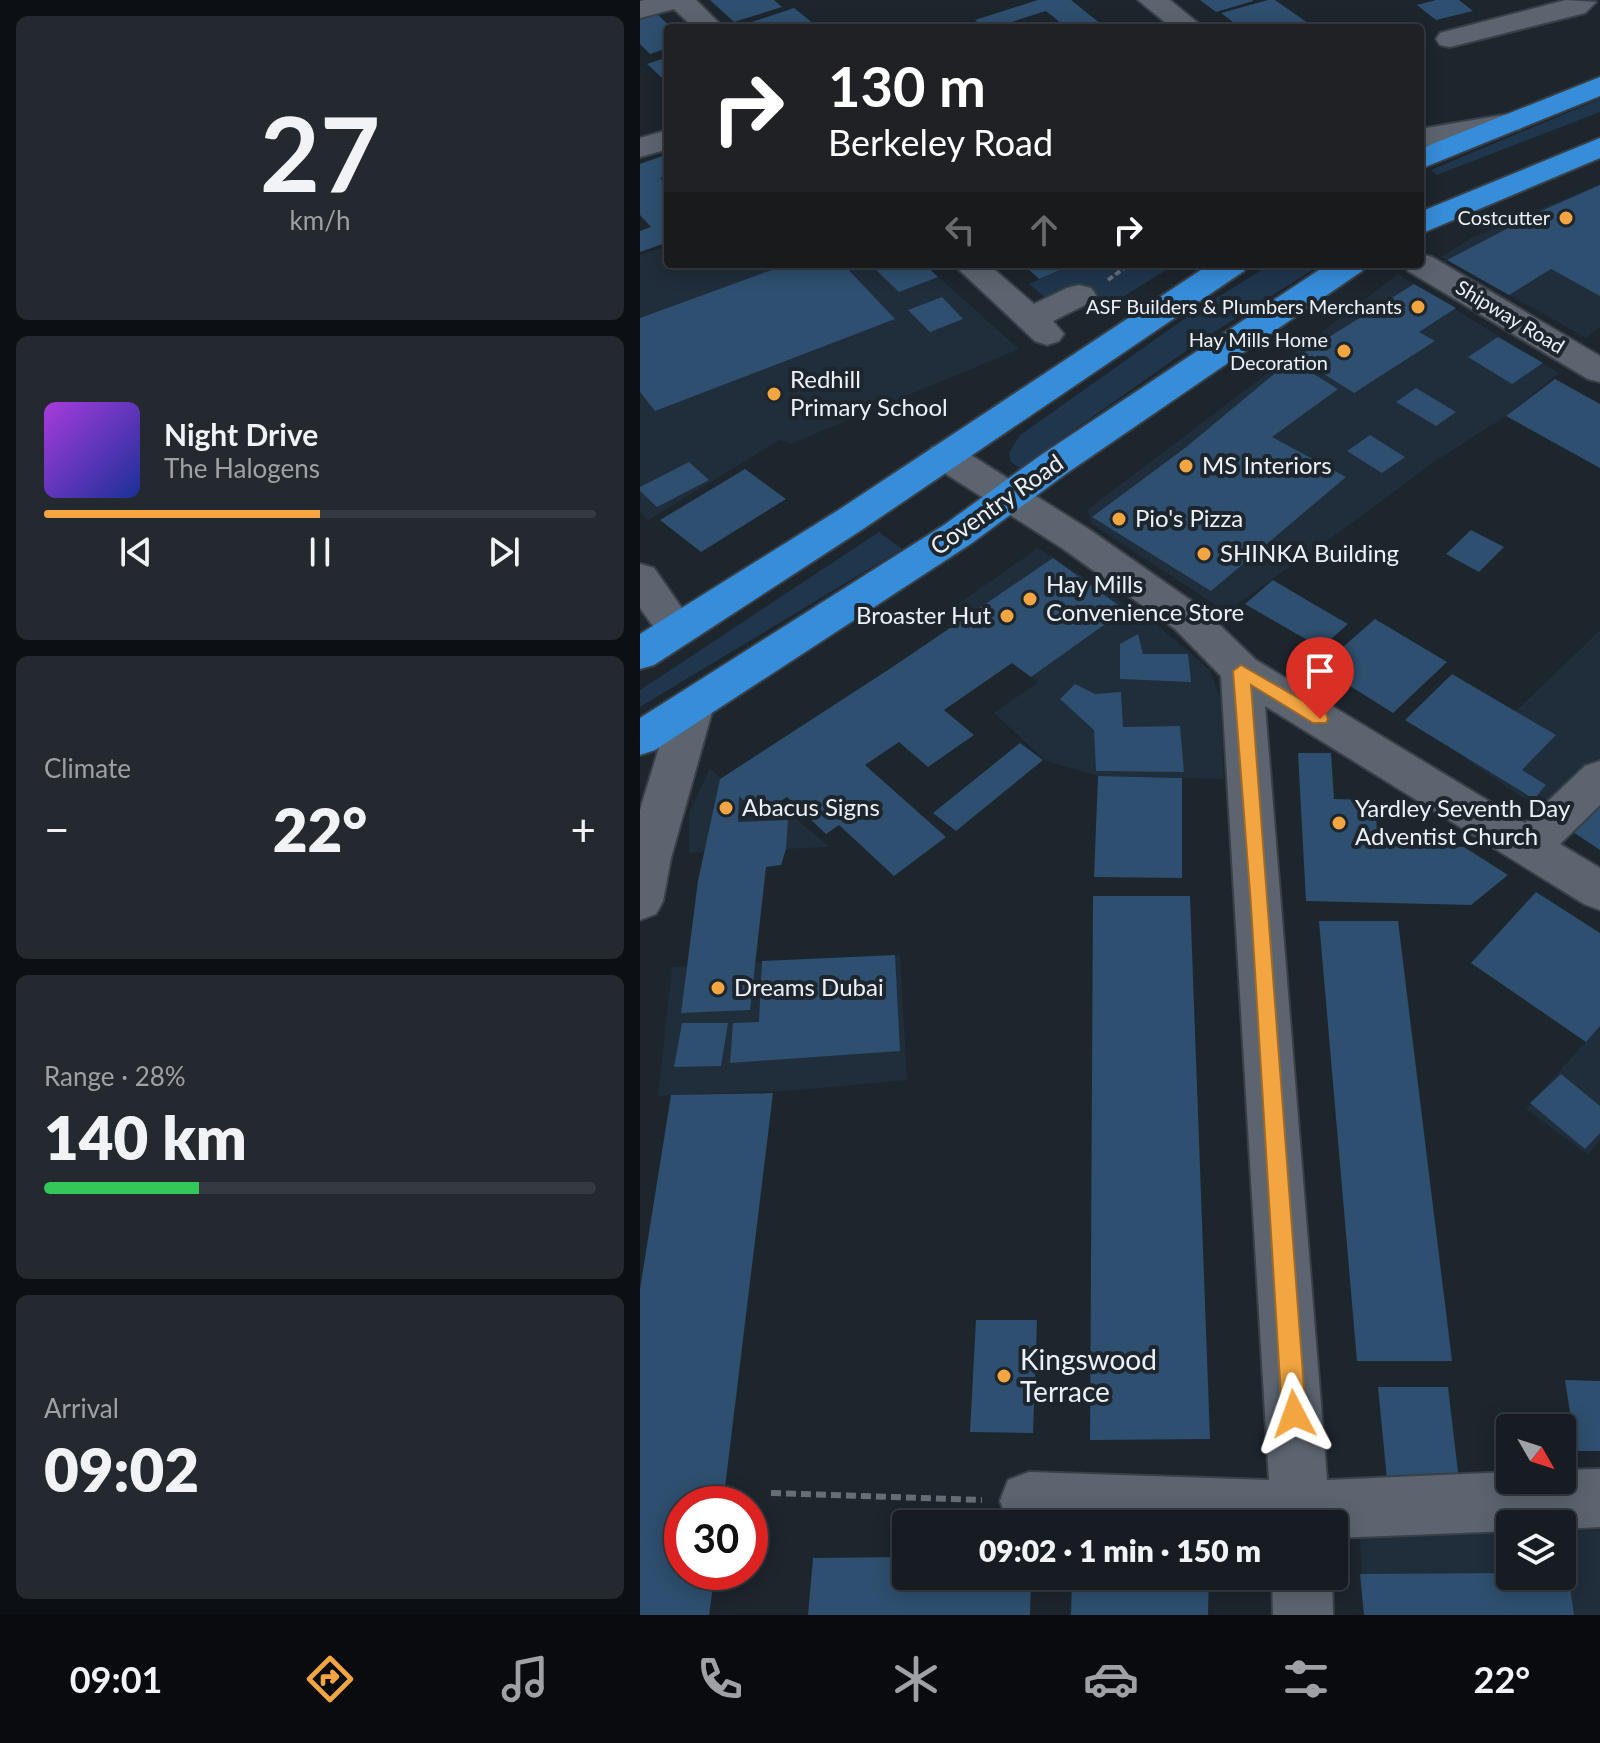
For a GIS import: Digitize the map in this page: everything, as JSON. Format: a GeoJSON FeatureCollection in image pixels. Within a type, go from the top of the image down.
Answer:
{"type":"FeatureCollection","features":[{"type":"Feature","properties":{"kind":"highway"},"geometry":{"type":"LineString","coordinates":[[1424,158],[1600,86]]}},
{"type":"Feature","properties":{"kind":"highway"},"geometry":{"type":"LineString","coordinates":[[1424,211],[1600,119]]}},
{"type":"Feature","properties":{"kind":"highway"},"geometry":{"type":"LineString","coordinates":[[1424,212],[1600,147]]}},
{"type":"Feature","properties":{"kind":"highway"},"geometry":{"type":"LineString","coordinates":[[640,654],[945,456],[1226,268]]}},
{"type":"Feature","properties":{"kind":"highway","name":"Coventry Road"},"geometry":{"type":"LineString","coordinates":[[640,739],[958,534],[1344,268]]}},
{"type":"Feature","properties":{"kind":"street"},"geometry":{"type":"LineString","coordinates":[[640,10],[678,0],[705,24]]}},
{"type":"Feature","properties":{"kind":"street"},"geometry":{"type":"LineString","coordinates":[[1152,0],[1185,24]]}},
{"type":"Feature","properties":{"kind":"street"},"geometry":{"type":"LineString","coordinates":[[1450,39],[1575,7],[1582,2],[1580,0]]}},
{"type":"Feature","properties":{"kind":"street"},"geometry":{"type":"LineString","coordinates":[[1424,22],[1482,61]]}},
{"type":"Feature","properties":{"kind":"street"},"geometry":{"type":"LineString","coordinates":[[1424,137],[1509,123]]}},
{"type":"Feature","properties":{"kind":"street"},"geometry":{"type":"LineString","coordinates":[[640,148],[664,140]]}},
{"type":"Feature","properties":{"kind":"street","name":"Shipway Road"},"geometry":{"type":"LineString","coordinates":[[1424,266],[1600,371]]}},
{"type":"Feature","properties":{"kind":"street"},"geometry":{"type":"LineString","coordinates":[[973,268],[1038,326],[1079,295]]}},
{"type":"Feature","properties":{"kind":"street"},"geometry":{"type":"LineString","coordinates":[[945,456],[1189,619],[1241,671],[1600,891]]}},
{"type":"Feature","properties":{"kind":"street"},"geometry":{"type":"LineString","coordinates":[[640,578],[677,630]]}},
{"type":"Feature","properties":{"kind":"street"},"geometry":{"type":"LineString","coordinates":[[1241,671],[1260,906],[1300,1510]]}},
{"type":"Feature","properties":{"kind":"street"},"geometry":{"type":"LineString","coordinates":[[643,869],[693,705]]}},
{"type":"Feature","properties":{"kind":"street"},"geometry":{"type":"LineString","coordinates":[[1529,846],[1600,778]]}},
{"type":"Feature","properties":{"kind":"street"},"geometry":{"type":"LineString","coordinates":[[1348,1514],[1600,1498]]}},
{"type":"Feature","properties":{"kind":"street"},"geometry":{"type":"LineString","coordinates":[[1029,1501],[1181,1510]]}},
{"type":"Feature","properties":{"kind":"street"},"geometry":{"type":"LineString","coordinates":[[1302,1590],[1303,1615]]}},
{"type":"Feature","properties":{"kind":"path"},"geometry":{"type":"LineString","coordinates":[[771,1493],[1029,1501]]}},
{"type":"Feature","properties":{"kind":"shaded area"},"geometry":{"type":"Polygon","coordinates":[[[1600,99],[1600,112],[1437,175],[1431,170],[1600,99]]]}},
{"type":"Feature","properties":{"kind":"shaded area"},"geometry":{"type":"Polygon","coordinates":[[[1600,184],[1600,327],[1586,338],[1441,257],[1471,238],[1600,184]]]}},
{"type":"Feature","properties":{"kind":"shaded area","name":"Redhill Primary School"},"geometry":{"type":"Polygon","coordinates":[[[664,247],[664,268],[928,268],[1019,349],[791,444],[780,440],[647,521],[640,511],[640,255],[664,247]]]}},
{"type":"Feature","properties":{"kind":"shaded area"},"geometry":{"type":"Polygon","coordinates":[[[1065,268],[1169,268],[1112,304],[1081,287],[1047,299],[1029,284],[1065,268]]]}},
{"type":"Feature","properties":{"kind":"shaded area"},"geometry":{"type":"Polygon","coordinates":[[[1265,268],[1316,268],[1203,339],[1020,468],[1011,462],[1009,453],[1020,435],[1194,312],[1265,268]]]}},
{"type":"Feature","properties":{"kind":"shaded area"},"geometry":{"type":"Polygon","coordinates":[[[1398,274],[1559,373],[1506,416],[1431,464],[1226,612],[1092,524],[1087,510],[1398,274]]]}},
{"type":"Feature","properties":{"kind":"shaded area"},"geometry":{"type":"Polygon","coordinates":[[[879,532],[902,549],[640,707],[640,690],[879,532]]]}},
{"type":"Feature","properties":{"kind":"shaded area"},"geometry":{"type":"Polygon","coordinates":[[[1038,548],[1156,624],[1210,670],[1220,697],[1224,779],[1098,776],[1046,761],[994,713],[1038,682],[948,611],[1038,548]]]}},
{"type":"Feature","properties":{"kind":"shaded area"},"geometry":{"type":"Polygon","coordinates":[[[1600,630],[1600,795],[1567,828],[1466,759],[1600,630]]]}},
{"type":"Feature","properties":{"kind":"shaded area"},"geometry":{"type":"Polygon","coordinates":[[[710,768],[759,815],[777,803],[830,847],[689,853],[689,813],[710,768]]]}},
{"type":"Feature","properties":{"kind":"shaded area"},"geometry":{"type":"Polygon","coordinates":[[[900,955],[907,1080],[801,1090],[658,1096],[672,967],[900,955]]]}},
{"type":"Feature","properties":{"kind":"shaded area"},"geometry":{"type":"Polygon","coordinates":[[[1600,1025],[1600,1140],[1588,1155],[1526,1109],[1600,1025]]]}},
{"type":"Feature","properties":{"kind":"shaded area"},"geometry":{"type":"Polygon","coordinates":[[[1600,1530],[1600,1615],[1364,1615],[1360,1538],[1496,1533],[1496,1590],[1576,1590],[1576,1531],[1600,1530]]]}},
{"type":"Feature","properties":{"kind":"building"},"geometry":{"type":"Polygon","coordinates":[[[710,0],[774,0],[782,7],[734,22],[710,0]]]}},
{"type":"Feature","properties":{"kind":"building"},"geometry":{"type":"Polygon","coordinates":[[[1038,0],[1071,0],[1101,24],[1062,24],[1046,11],[1005,24],[980,24],[975,20],[1038,0]]]}},
{"type":"Feature","properties":{"kind":"building"},"geometry":{"type":"Polygon","coordinates":[[[1200,0],[1253,0],[1253,1],[1216,12],[1200,0]]]}},
{"type":"Feature","properties":{"kind":"building"},"geometry":{"type":"Polygon","coordinates":[[[1275,0],[1309,24],[1236,24],[1221,13],[1275,0]]]}},
{"type":"Feature","properties":{"kind":"building"},"geometry":{"type":"Polygon","coordinates":[[[1436,0],[1459,0],[1473,11],[1436,20],[1417,5],[1436,0]]]}},
{"type":"Feature","properties":{"kind":"building"},"geometry":{"type":"Polygon","coordinates":[[[794,8],[814,24],[746,24],[794,8]]]}},
{"type":"Feature","properties":{"kind":"building"},"geometry":{"type":"Polygon","coordinates":[[[655,12],[668,24],[664,24],[664,49],[650,54],[640,44],[640,17],[655,12]]]}},
{"type":"Feature","properties":{"kind":"building"},"geometry":{"type":"Polygon","coordinates":[[[664,58],[664,76],[661,77],[647,64],[664,58]]]}},
{"type":"Feature","properties":{"kind":"building"},"geometry":{"type":"Polygon","coordinates":[[[664,155],[664,176],[660,178],[664,182],[664,243],[640,252],[640,231],[651,227],[640,215],[640,164],[664,155]]]}},
{"type":"Feature","properties":{"kind":"building"},"geometry":{"type":"Polygon","coordinates":[[[1600,185],[1600,296],[1551,269],[1509,295],[1447,260],[1541,211],[1600,185]]]}},
{"type":"Feature","properties":{"kind":"building"},"geometry":{"type":"Polygon","coordinates":[[[777,268],[847,268],[895,319],[655,411],[640,392],[640,318],[777,268]]]}},
{"type":"Feature","properties":{"kind":"building"},"geometry":{"type":"Polygon","coordinates":[[[874,268],[928,268],[938,277],[899,292],[874,268]]]}},
{"type":"Feature","properties":{"kind":"building"},"geometry":{"type":"Polygon","coordinates":[[[1027,268],[1065,268],[1039,279],[1027,268]]]}},
{"type":"Feature","properties":{"kind":"building"},"geometry":{"type":"Polygon","coordinates":[[[1414,284],[1456,308],[1419,332],[1435,341],[1354,393],[1297,357],[1414,284]]]}},
{"type":"Feature","properties":{"kind":"building"},"geometry":{"type":"Polygon","coordinates":[[[942,297],[963,319],[930,332],[908,310],[942,297]]]}},
{"type":"Feature","properties":{"kind":"building"},"geometry":{"type":"Polygon","coordinates":[[[1498,337],[1543,363],[1512,384],[1468,357],[1498,337]]]}},
{"type":"Feature","properties":{"kind":"building"},"geometry":{"type":"Polygon","coordinates":[[[1291,360],[1338,389],[1272,437],[1346,477],[1211,591],[1092,517],[1185,448],[1291,360]]]}},
{"type":"Feature","properties":{"kind":"building"},"geometry":{"type":"Polygon","coordinates":[[[1555,379],[1600,404],[1600,468],[1506,416],[1555,379]]]}},
{"type":"Feature","properties":{"kind":"building"},"geometry":{"type":"Polygon","coordinates":[[[1416,388],[1456,412],[1436,426],[1396,402],[1416,388]]]}},
{"type":"Feature","properties":{"kind":"building"},"geometry":{"type":"Polygon","coordinates":[[[1370,435],[1405,457],[1382,473],[1347,451],[1370,435]]]}},
{"type":"Feature","properties":{"kind":"building"},"geometry":{"type":"Polygon","coordinates":[[[689,462],[709,480],[657,507],[640,491],[640,487],[689,462]]]}},
{"type":"Feature","properties":{"kind":"building"},"geometry":{"type":"Polygon","coordinates":[[[745,469],[786,499],[701,552],[660,520],[745,469]]]}},
{"type":"Feature","properties":{"kind":"building"},"geometry":{"type":"Polygon","coordinates":[[[1471,530],[1504,547],[1479,572],[1446,554],[1471,530]]]}},
{"type":"Feature","properties":{"kind":"building"},"geometry":{"type":"Polygon","coordinates":[[[1053,558],[1125,610],[1031,677],[1012,663],[944,710],[974,735],[928,767],[899,742],[865,765],[946,837],[894,876],[839,825],[826,834],[787,797],[759,815],[739,796],[738,822],[788,820],[786,849],[781,865],[766,867],[750,1010],[681,1013],[698,881],[720,779],[1053,558]]]}},
{"type":"Feature","properties":{"kind":"building"},"geometry":{"type":"Polygon","coordinates":[[[1273,580],[1348,624],[1321,648],[1245,604],[1273,580]]]}},
{"type":"Feature","properties":{"kind":"building"},"geometry":{"type":"Polygon","coordinates":[[[1375,619],[1447,662],[1393,713],[1320,667],[1375,619]]]}},
{"type":"Feature","properties":{"kind":"building"},"geometry":{"type":"Polygon","coordinates":[[[1138,634],[1143,654],[1188,654],[1191,682],[1120,679],[1120,644],[1138,634]]]}},
{"type":"Feature","properties":{"kind":"building"},"geometry":{"type":"Polygon","coordinates":[[[1452,674],[1556,735],[1522,770],[1546,785],[1534,799],[1405,720],[1452,674]]]}},
{"type":"Feature","properties":{"kind":"building"},"geometry":{"type":"Polygon","coordinates":[[[1075,684],[1095,694],[1121,692],[1123,727],[1180,726],[1184,772],[1096,771],[1094,730],[1060,699],[1075,684]]]}},
{"type":"Feature","properties":{"kind":"building"},"geometry":{"type":"Polygon","coordinates":[[[1020,743],[1043,760],[956,831],[933,813],[1020,743]]]}},
{"type":"Feature","properties":{"kind":"building","name":"Yardley Seventh Day Adventist Church"},"geometry":{"type":"Polygon","coordinates":[[[1298,753],[1331,753],[1334,799],[1375,800],[1378,846],[1464,847],[1508,875],[1471,905],[1306,901],[1298,753]]]}},
{"type":"Feature","properties":{"kind":"building"},"geometry":{"type":"Polygon","coordinates":[[[1098,776],[1182,778],[1182,878],[1094,877],[1098,776]]]}},
{"type":"Feature","properties":{"kind":"building"},"geometry":{"type":"Polygon","coordinates":[[[1600,802],[1600,850],[1567,828],[1600,802]]]}},
{"type":"Feature","properties":{"kind":"building"},"geometry":{"type":"Polygon","coordinates":[[[1536,892],[1600,933],[1600,1026],[1586,1042],[1471,963],[1536,892]]]}},
{"type":"Feature","properties":{"kind":"building"},"geometry":{"type":"Polygon","coordinates":[[[1093,896],[1190,896],[1210,1439],[1090,1440],[1093,896]]]}},
{"type":"Feature","properties":{"kind":"building"},"geometry":{"type":"Polygon","coordinates":[[[1319,921],[1398,921],[1452,1361],[1357,1361],[1319,921]]]}},
{"type":"Feature","properties":{"kind":"building"},"geometry":{"type":"Polygon","coordinates":[[[895,955],[900,1051],[730,1063],[733,1023],[759,1022],[762,961],[895,955]]]}},
{"type":"Feature","properties":{"kind":"building"},"geometry":{"type":"Polygon","coordinates":[[[682,1023],[728,1023],[721,1066],[674,1067],[682,1023]]]}},
{"type":"Feature","properties":{"kind":"building"},"geometry":{"type":"Polygon","coordinates":[[[1561,1074],[1600,1106],[1600,1133],[1585,1149],[1530,1103],[1561,1074]]]}},
{"type":"Feature","properties":{"kind":"building"},"geometry":{"type":"Polygon","coordinates":[[[773,1093],[725,1486],[664,1486],[664,1590],[712,1590],[709,1615],[640,1615],[640,1289],[671,1095],[773,1093]]]}},
{"type":"Feature","properties":{"kind":"building","name":"Kingswood Terrace"},"geometry":{"type":"Polygon","coordinates":[[[976,1320],[1037,1320],[1033,1433],[970,1432],[976,1320]]]}},
{"type":"Feature","properties":{"kind":"building"},"geometry":{"type":"Polygon","coordinates":[[[1565,1380],[1600,1381],[1600,1451],[1576,1451],[1576,1414],[1570,1414],[1565,1380]]]}},
{"type":"Feature","properties":{"kind":"building"},"geometry":{"type":"Polygon","coordinates":[[[1378,1387],[1448,1387],[1460,1489],[1388,1490],[1378,1387]]]}},
{"type":"Feature","properties":{"kind":"building"},"geometry":{"type":"Polygon","coordinates":[[[892,1557],[892,1590],[1031,1590],[1030,1615],[808,1615],[813,1558],[892,1557]]]}},
{"type":"Feature","properties":{"kind":"building"},"geometry":{"type":"Polygon","coordinates":[[[1496,1573],[1496,1590],[1570,1590],[1574,1615],[1364,1615],[1360,1574],[1496,1573]]]}},
{"type":"Feature","properties":{"kind":"building"},"geometry":{"type":"Polygon","coordinates":[[[1072,1590],[1209,1590],[1208,1615],[1071,1615],[1072,1590]]]}},
{"type":"Feature","properties":{"kind":"place","name":"Costcutter"},"geometry":{"type":"Point","coordinates":[1566,218]}},
{"type":"Feature","properties":{"kind":"place","name":"ASF Builders & Plumbers Merchants"},"geometry":{"type":"Point","coordinates":[1418,307]}},
{"type":"Feature","properties":{"kind":"place","name":"Hay Mills Home Decoration"},"geometry":{"type":"Point","coordinates":[1344,351]}},
{"type":"Feature","properties":{"kind":"place","name":"Redhill Primary School"},"geometry":{"type":"Point","coordinates":[774,394]}},
{"type":"Feature","properties":{"kind":"place","name":"MS Interiors"},"geometry":{"type":"Point","coordinates":[1186,466]}},
{"type":"Feature","properties":{"kind":"place","name":"Pio's Pizza"},"geometry":{"type":"Point","coordinates":[1119,519]}},
{"type":"Feature","properties":{"kind":"place","name":"SHINKA Building"},"geometry":{"type":"Point","coordinates":[1204,554]}},
{"type":"Feature","properties":{"kind":"place","name":"Hay Mills Convenience Store"},"geometry":{"type":"Point","coordinates":[1030,599]}},
{"type":"Feature","properties":{"kind":"place","name":"Broaster Hut"},"geometry":{"type":"Point","coordinates":[1007,616]}},
{"type":"Feature","properties":{"kind":"place","name":"Abacus Signs"},"geometry":{"type":"Point","coordinates":[726,808]}},
{"type":"Feature","properties":{"kind":"place","name":"Yardley Seventh Day Adventist Church"},"geometry":{"type":"Point","coordinates":[1339,823]}},
{"type":"Feature","properties":{"kind":"place","name":"Dreams Dubai"},"geometry":{"type":"Point","coordinates":[718,988]}},
{"type":"Feature","properties":{"kind":"place","name":"Kingswood Terrace"},"geometry":{"type":"Point","coordinates":[1004,1376]}},
{"type":"Feature","properties":{"kind":"route"},"geometry":{"type":"LineString","coordinates":[[1294,1414],[1241,671],[1320,719]]}}]}
